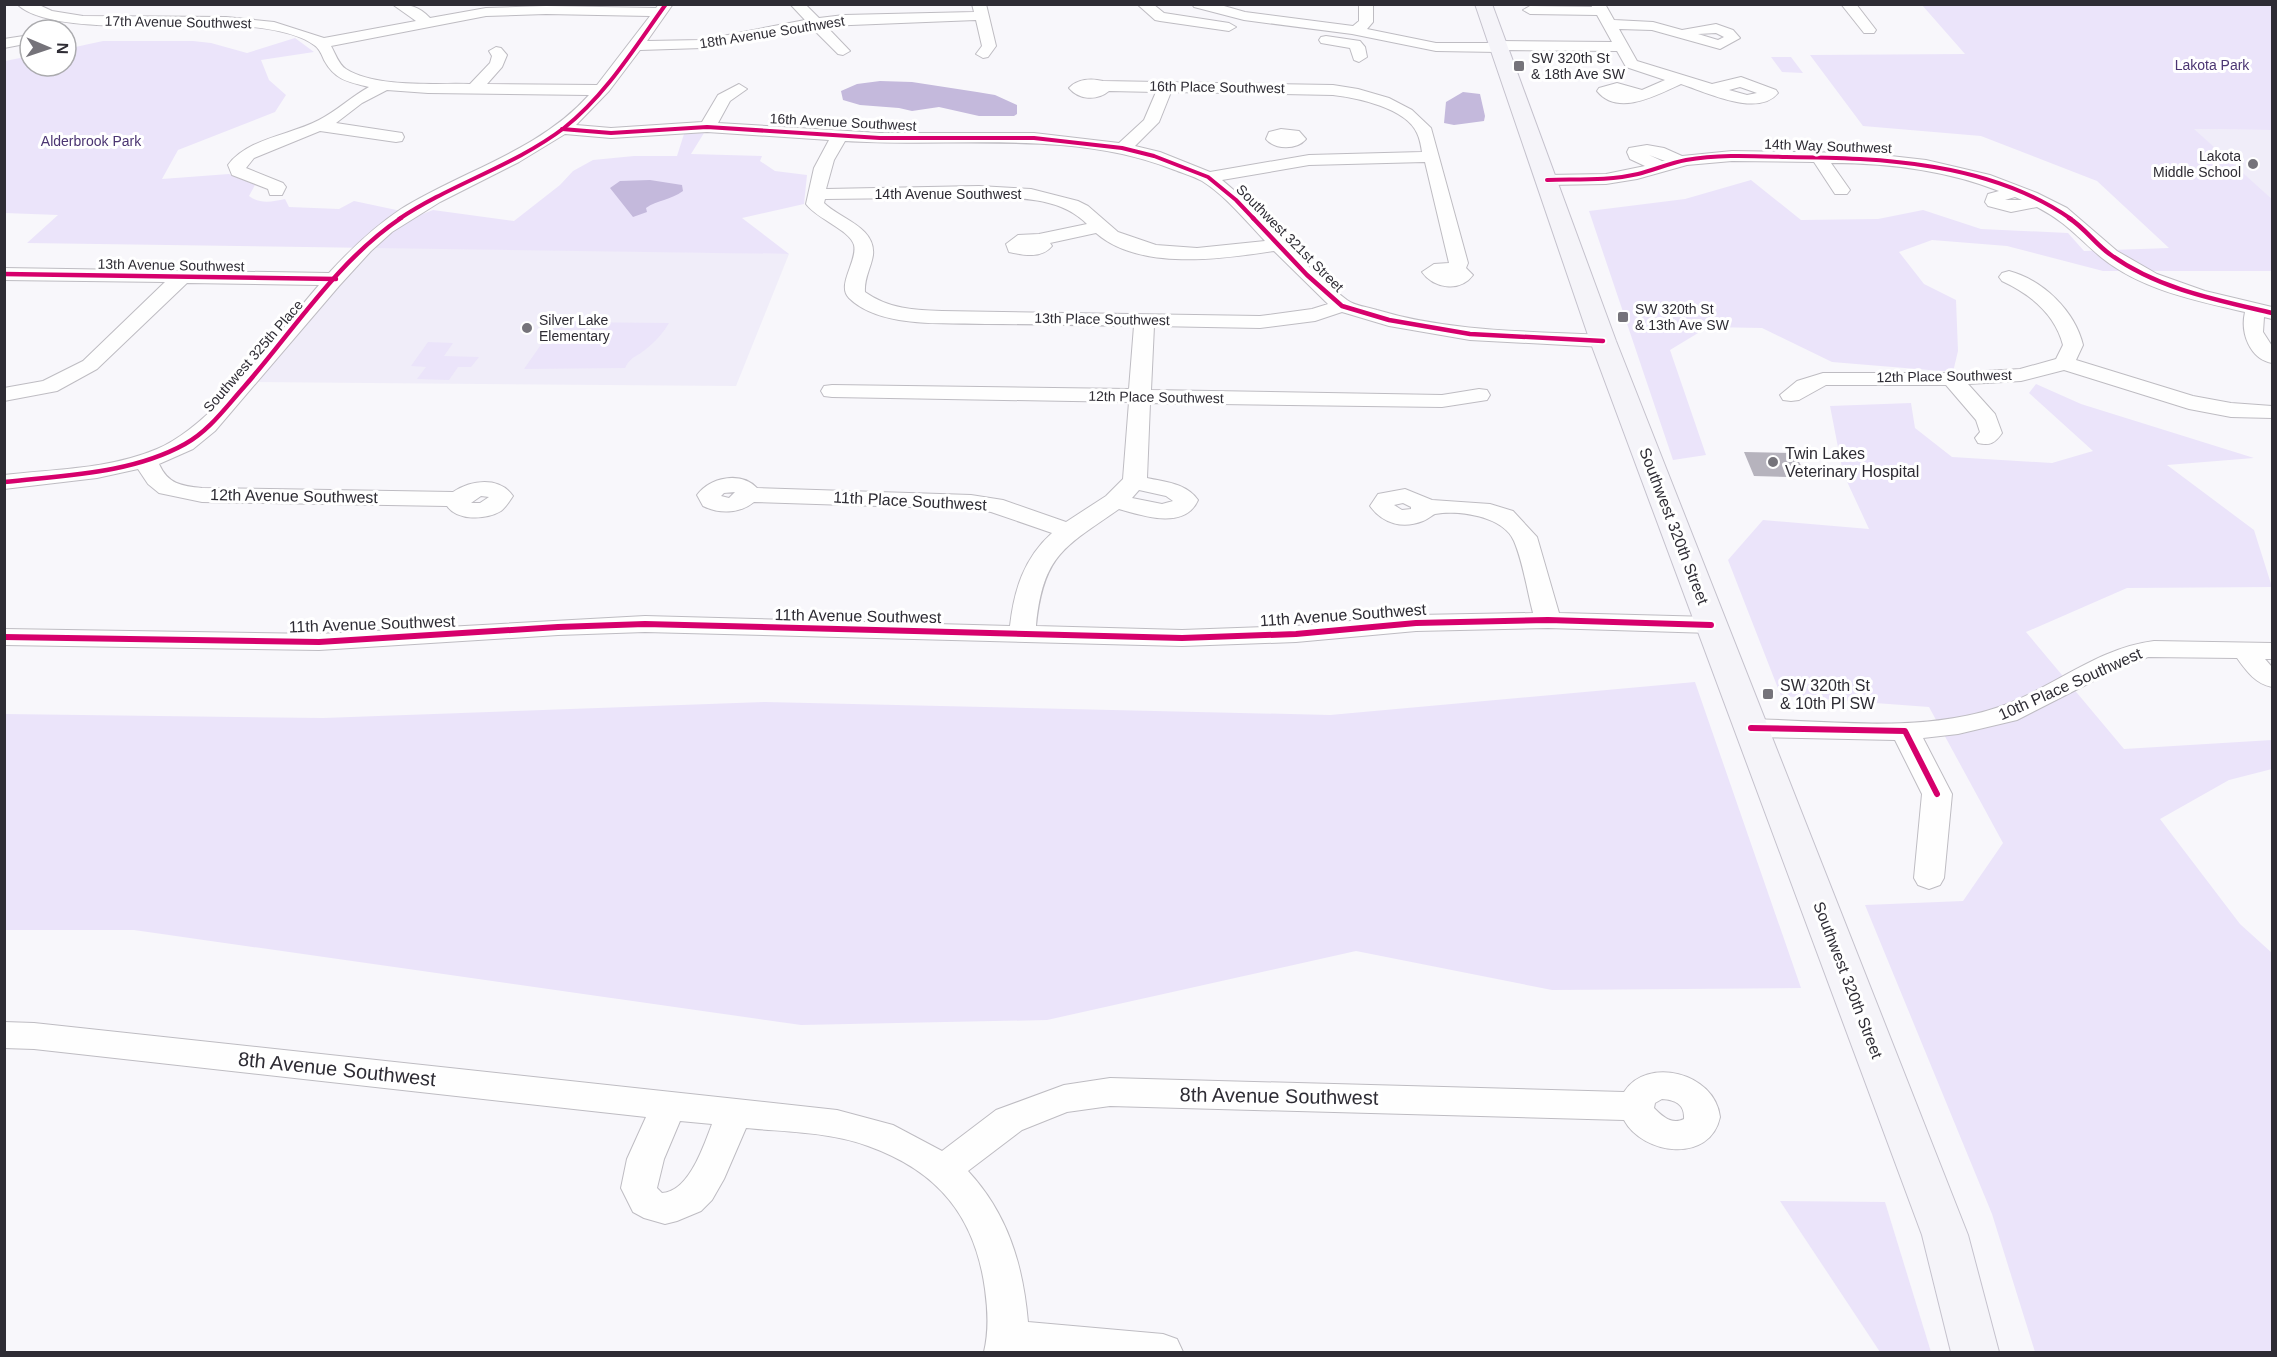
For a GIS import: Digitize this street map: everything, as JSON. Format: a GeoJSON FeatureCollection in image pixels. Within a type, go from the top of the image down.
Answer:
{"type":"FeatureCollection","features":[{"type":"Feature","properties":{"kind":"main road","name":"Southwest 320th Street"},"geometry":{"type":"LineString","coordinates":[[1483,4],[1602,337],[1945,1235],[1975,1353]]}},
{"type":"Feature","properties":{"kind":"street","name":"17th Avenue Southwest"},"geometry":{"type":"LineString","coordinates":[[24,4],[49,15],[83,20],[250,23],[286,29],[321,43]]}},
{"type":"Feature","properties":{"kind":"street"},"geometry":{"type":"LineString","coordinates":[[399,4],[419,15],[426,23]]}},
{"type":"Feature","properties":{"kind":"street"},"geometry":{"type":"LineString","coordinates":[[797,4],[843,51]]}},
{"type":"Feature","properties":{"kind":"street"},"geometry":{"type":"LineString","coordinates":[[1144,4],[1160,17],[1349,42],[1358,47],[1359,57]]}},
{"type":"Feature","properties":{"kind":"street"},"geometry":{"type":"LineString","coordinates":[[1199,4],[1244,16],[1356,31],[1445,47],[1621,47]]}},
{"type":"Feature","properties":{"kind":"street"},"geometry":{"type":"LineString","coordinates":[[1356,31],[1366,22],[1366,4]]}},
{"type":"Feature","properties":{"kind":"street"},"geometry":{"type":"LineString","coordinates":[[1848,4],[1869,30]]}},
{"type":"Feature","properties":{"kind":"street"},"geometry":{"type":"LineString","coordinates":[[601,90],[384,85],[356,79],[339,70],[321,43],[486,12],[548,7],[664,8]]}},
{"type":"Feature","properties":{"kind":"street","name":"Southwest 325th Place"},"geometry":{"type":"LineString","coordinates":[[4,482],[115,468],[146,461],[185,444],[209,425],[364,247],[389,224],[562,129],[587,107],[664,8]]}},
{"type":"Feature","properties":{"kind":"street"},"geometry":{"type":"LineString","coordinates":[[980,10],[988,45],[983,54]]}},
{"type":"Feature","properties":{"kind":"street","name":"18th Avenue Southwest"},"geometry":{"type":"LineString","coordinates":[[635,46],[713,42],[813,22],[980,10]]}},
{"type":"Feature","properties":{"kind":"street"},"geometry":{"type":"LineString","coordinates":[[1530,10],[1603,13],[1653,26]]}},
{"type":"Feature","properties":{"kind":"street"},"geometry":{"type":"LineString","coordinates":[[1603,13],[1631,64],[1712,88]]}},
{"type":"Feature","properties":{"kind":"street"},"geometry":{"type":"LineString","coordinates":[[1623,17],[1687,39],[1714,44]]}},
{"type":"Feature","properties":{"kind":"street"},"geometry":{"type":"LineString","coordinates":[[78,23],[83,20]]}},
{"type":"Feature","properties":{"kind":"street"},"geometry":{"type":"LineString","coordinates":[[475,88],[497,64],[500,55],[496,51]]}},
{"type":"Feature","properties":{"kind":"street"},"geometry":{"type":"LineString","coordinates":[[1641,95],[1680,79]]}},
{"type":"Feature","properties":{"kind":"street"},"geometry":{"type":"LineString","coordinates":[[276,191],[277,187],[271,183],[238,171],[239,162],[259,149],[332,120],[356,100],[384,85]]}},
{"type":"Feature","properties":{"kind":"street","name":"16th Place Southwest"},"geometry":{"type":"LineString","coordinates":[[1102,86],[1333,90],[1373,98],[1407,114],[1425,131],[1459,263],[1456,269]]}},
{"type":"Feature","properties":{"kind":"street"},"geometry":{"type":"LineString","coordinates":[[1122,148],[1152,124],[1160,110],[1165,86]]}},
{"type":"Feature","properties":{"kind":"street"},"geometry":{"type":"LineString","coordinates":[[707,127],[719,104],[740,89]]}},
{"type":"Feature","properties":{"kind":"street"},"geometry":{"type":"LineString","coordinates":[[319,126],[396,137]]}},
{"type":"Feature","properties":{"kind":"street","name":"16th Avenue Southwest"},"geometry":{"type":"LineString","coordinates":[[562,129],[611,133],[707,127],[840,136],[1034,138],[1122,148]]}},
{"type":"Feature","properties":{"kind":"street"},"geometry":{"type":"LineString","coordinates":[[817,194],[825,157],[840,136]]}},
{"type":"Feature","properties":{"kind":"street"},"geometry":{"type":"LineString","coordinates":[[1291,143],[1309,160]]}},
{"type":"Feature","properties":{"kind":"street","name":"Southwest 321st Street"},"geometry":{"type":"LineString","coordinates":[[1122,148],[1154,156],[1208,177],[1236,200],[1307,276],[1342,306]]}},
{"type":"Feature","properties":{"kind":"street","name":"14th Way Southwest"},"geometry":{"type":"LineString","coordinates":[[1660,166],[1636,155],[1635,152],[1654,150],[1679,161]]}},
{"type":"Feature","properties":{"kind":"street","name":"14th Way Southwest"},"geometry":{"type":"LineString","coordinates":[[1547,180],[1606,179],[1637,174],[1679,161],[1732,156],[1818,156],[1913,163],[1984,179],[2016,191],[2074,221],[2110,255],[2128,267],[2182,290],[2264,311]]}},
{"type":"Feature","properties":{"kind":"street"},"geometry":{"type":"LineString","coordinates":[[1818,156],[1841,190]]}},
{"type":"Feature","properties":{"kind":"street"},"geometry":{"type":"LineString","coordinates":[[1208,177],[1309,160],[1431,157]]}},
{"type":"Feature","properties":{"kind":"street"},"geometry":{"type":"LineString","coordinates":[[2016,191],[1994,198],[1994,202],[2014,207],[2038,201]]}},
{"type":"Feature","properties":{"kind":"street","name":"14th Avenue Southwest"},"geometry":{"type":"LineString","coordinates":[[817,194],[974,192],[1024,194],[1071,204],[1086,212],[1097,227],[1117,239],[1145,249],[1175,253],[1230,252],[1278,244]]}},
{"type":"Feature","properties":{"kind":"street","name":"13th Place Southwest"},"geometry":{"type":"LineString","coordinates":[[817,194],[815,204],[821,212],[849,229],[863,244],[863,259],[854,288],[856,294],[889,313],[907,316],[1260,322],[1315,315],[1342,306]]}},
{"type":"Feature","properties":{"kind":"street"},"geometry":{"type":"LineString","coordinates":[[1039,240],[1097,227]]}},
{"type":"Feature","properties":{"kind":"street"},"geometry":{"type":"LineString","coordinates":[[4,289],[14,274]]}},
{"type":"Feature","properties":{"kind":"street","name":"13th Avenue Southwest"},"geometry":{"type":"LineString","coordinates":[[14,274],[336,279]]}},
{"type":"Feature","properties":{"kind":"street"},"geometry":{"type":"LineString","coordinates":[[4,395],[49,386],[90,365],[182,277]]}},
{"type":"Feature","properties":{"kind":"street"},"geometry":{"type":"LineString","coordinates":[[2010,277],[2040,294],[2068,329],[2073,345],[2064,363],[2178,400],[2231,410],[2272,412]]}},
{"type":"Feature","properties":{"kind":"street"},"geometry":{"type":"LineString","coordinates":[[1342,306],[1389,320],[1470,334],[1522,335],[1536,339],[1602,337]]}},
{"type":"Feature","properties":{"kind":"street"},"geometry":{"type":"LineString","coordinates":[[2264,311],[2251,326],[2252,333],[2272,357]]}},
{"type":"Feature","properties":{"kind":"street"},"geometry":{"type":"LineString","coordinates":[[1022,633],[1025,601],[1030,580],[1042,557],[1068,531],[1116,501],[1133,482],[1144,320]]}},
{"type":"Feature","properties":{"kind":"street","name":"12th Place Southwest"},"geometry":{"type":"LineString","coordinates":[[1791,395],[1805,386],[1824,379],[1952,379],[2021,375],[2064,363]]}},
{"type":"Feature","properties":{"kind":"street"},"geometry":{"type":"LineString","coordinates":[[1952,379],[1987,419],[1991,433],[1986,438]]}},
{"type":"Feature","properties":{"kind":"street","name":"12th Place Southwest"},"geometry":{"type":"LineString","coordinates":[[832,391],[1442,401],[1479,395]]}},
{"type":"Feature","properties":{"kind":"street","name":"12th Avenue Southwest"},"geometry":{"type":"LineString","coordinates":[[146,461],[154,480],[164,488],[202,495],[459,499]]}},
{"type":"Feature","properties":{"kind":"street"},"geometry":{"type":"LineString","coordinates":[[1116,501],[1165,511],[1178,509],[1185,503],[1186,500],[1180,493],[1133,482]]}},
{"type":"Feature","properties":{"kind":"street","name":"11th Place Southwest"},"geometry":{"type":"LineString","coordinates":[[748,495],[971,502],[995,505],[1068,531]]}},
{"type":"Feature","properties":{"kind":"street"},"geometry":{"type":"LineString","coordinates":[[1424,507],[1467,508],[1490,511],[1504,516],[1525,537],[1548,620]]}},
{"type":"Feature","properties":{"kind":"street","name":"11th Avenue Southwest"},"geometry":{"type":"LineString","coordinates":[[4,636],[319,642],[558,627],[645,624],[1182,638],[1296,634],[1416,623],[1548,620],[1711,625]]}},
{"type":"Feature","properties":{"kind":"street","name":"10th Place Southwest"},"geometry":{"type":"LineString","coordinates":[[1751,728],[1905,731],[1959,726],[1990,719],[2030,705],[2096,670],[2144,650],[2169,648],[2272,651]]}},
{"type":"Feature","properties":{"kind":"street"},"geometry":{"type":"LineString","coordinates":[[2245,651],[2260,670],[2272,679]]}},
{"type":"Feature","properties":{"kind":"street"},"geometry":{"type":"LineString","coordinates":[[1905,731],[1937,794],[1929,878]]}},
{"type":"Feature","properties":{"kind":"street","name":"8th Avenue Southwest"},"geometry":{"type":"LineString","coordinates":[[4,1035],[34,1036],[837,1124],[884,1137],[943,1170],[979,1208],[996,1242],[1004,1283],[1007,1345]]}},
{"type":"Feature","properties":{"kind":"street","name":"8th Avenue Southwest"},"geometry":{"type":"LineString","coordinates":[[943,1170],[1009,1120],[1064,1099],[1110,1092],[1636,1106]]}},
{"type":"Feature","properties":{"kind":"street"},"geometry":{"type":"LineString","coordinates":[[669,1106],[638,1186],[647,1203],[660,1208],[677,1206],[689,1201],[709,1173],[735,1113]]}},
{"type":"Feature","properties":{"kind":"street"},"geometry":{"type":"LineString","coordinates":[[1007,1345],[1163,1353]]}},
{"type":"Feature","properties":{"kind":"shaded area"},"geometry":{"type":"Polygon","coordinates":[[[880,81],[912,82],[995,95],[1017,105],[1017,114],[1014,116],[979,116],[939,107],[912,111],[860,105],[843,100],[841,91],[857,84],[880,81]]]}},
{"type":"Feature","properties":{"kind":"shaded area"},"geometry":{"type":"Polygon","coordinates":[[[1463,92],[1480,94],[1484,121],[1454,125],[1444,123],[1446,102],[1463,92]]]}},
{"type":"Feature","properties":{"kind":"shaded area","name":"Lakota Middle School"},"geometry":{"type":"Polygon","coordinates":[[[2193,129],[2272,130],[2272,199],[2193,129]]]}},
{"type":"Feature","properties":{"kind":"shaded area"},"geometry":{"type":"Polygon","coordinates":[[[650,180],[682,185],[683,191],[650,205],[646,208],[647,212],[633,217],[610,188],[620,181],[650,180]]]}},
{"type":"Feature","properties":{"kind":"shaded area","name":"Silver Lake Elementary"},"geometry":{"type":"Polygon","coordinates":[[[364,247],[789,254],[736,386],[247,382],[364,247]]]}},
{"type":"Feature","properties":{"kind":"green space","name":"Lakota Park"},"geometry":{"type":"Polygon","coordinates":[[[1922,5],[2272,5],[2272,130],[2194,129],[2272,199],[2272,271],[2103,271],[2007,246],[1932,240],[1899,252],[1924,284],[1956,300],[1958,351],[1953,372],[1832,362],[1762,328],[1708,327],[1670,350],[1706,455],[1673,460],[1589,211],[1685,199],[1751,180],[1801,220],[1878,219],[1923,210],[1981,229],[2068,233],[2084,251],[2169,248],[2097,181],[1981,136],[1863,126],[1810,55],[1965,54],[1922,5]]]}},
{"type":"Feature","properties":{"kind":"green space","name":"Alderbrook Park"},"geometry":{"type":"Polygon","coordinates":[[[295,38],[314,52],[261,60],[269,80],[286,95],[275,112],[178,150],[162,179],[229,174],[255,185],[249,196],[253,199],[266,202],[285,199],[289,207],[339,209],[354,201],[420,215],[433,210],[514,221],[560,185],[573,171],[593,160],[634,156],[677,156],[684,134],[704,133],[691,154],[762,156],[760,161],[775,171],[807,175],[804,204],[742,218],[789,254],[27,243],[58,215],[5,213],[5,61],[18,58],[18,78],[78,78],[78,46],[103,41],[193,41],[211,43],[247,53],[295,38]]]}},
{"type":"Feature","properties":{"kind":"green space"},"geometry":{"type":"Polygon","coordinates":[[[1771,57],[1791,57],[1803,73],[1782,72],[1771,57]]]}},
{"type":"Feature","properties":{"kind":"green space"},"geometry":{"type":"Polygon","coordinates":[[[564,322],[669,323],[662,334],[632,359],[625,368],[524,369],[554,326],[564,322]]]}},
{"type":"Feature","properties":{"kind":"green space"},"geometry":{"type":"Polygon","coordinates":[[[428,342],[453,343],[444,356],[479,357],[471,367],[458,367],[449,380],[417,379],[426,367],[411,366],[428,342]]]}},
{"type":"Feature","properties":{"kind":"green space"},"geometry":{"type":"Polygon","coordinates":[[[2036,384],[2081,404],[2254,458],[2167,465],[2254,530],[2272,587],[2127,588],[2026,632],[2124,749],[2272,740],[2272,769],[2229,780],[2160,819],[2240,924],[2272,953],[2272,1352],[2035,1352],[1992,1214],[1865,905],[1963,901],[2003,843],[1929,707],[1781,696],[1728,560],[1763,520],[1869,529],[1843,473],[1830,406],[1911,403],[1915,428],[1952,457],[2052,463],[2093,451],[2029,393],[2036,384]]]}},
{"type":"Feature","properties":{"kind":"green space"},"geometry":{"type":"Polygon","coordinates":[[[1695,682],[1801,988],[1552,990],[1356,951],[1047,1020],[801,1025],[134,930],[5,930],[5,714],[323,718],[765,702],[1330,715],[1695,682]]]}},
{"type":"Feature","properties":{"kind":"green space"},"geometry":{"type":"Polygon","coordinates":[[[1780,1201],[1885,1202],[1931,1352],[1880,1352],[1780,1201]]]}},
{"type":"Feature","properties":{"kind":"building","name":"Twin Lakes Veterinary Hospital"},"geometry":{"type":"Polygon","coordinates":[[[1744,452],[1794,453],[1803,469],[1786,469],[1789,477],[1754,476],[1744,452]]]}},
{"type":"Feature","properties":{"kind":"cycle path"},"geometry":{"type":"LineString","coordinates":[[4,482],[120,467],[165,454],[193,439],[221,413],[332,281],[364,247],[409,212],[513,159],[562,129],[604,88],[666,4]]}},
{"type":"Feature","properties":{"kind":"cycle path"},"geometry":{"type":"LineString","coordinates":[[562,129],[611,133],[707,127],[880,138],[1034,138],[1122,148],[1154,156],[1208,177],[1236,200],[1307,275],[1342,306],[1389,320],[1470,334],[1603,341]]}},
{"type":"Feature","properties":{"kind":"cycle path"},"geometry":{"type":"LineString","coordinates":[[1547,180],[1606,179],[1637,174],[1686,160],[1732,156],[1864,158],[1926,165],[1984,179],[2031,197],[2061,212],[2074,221],[2110,255],[2150,278],[2198,295],[2272,313]]}},
{"type":"Feature","properties":{"kind":"cycle path"},"geometry":{"type":"LineString","coordinates":[[4,274],[336,279]]}},
{"type":"Feature","properties":{"kind":"cycle path"},"geometry":{"type":"LineString","coordinates":[[4,637],[319,642],[558,627],[645,624],[1182,638],[1296,634],[1416,623],[1548,620],[1711,625]]}},
{"type":"Feature","properties":{"kind":"cycle path"},"geometry":{"type":"LineString","coordinates":[[1751,728],[1905,731],[1937,794]]}},
{"type":"Feature","properties":{"kind":"place","name":"SW 320th St & 18th Ave SW"},"geometry":{"type":"Point","coordinates":[1519,66]}},
{"type":"Feature","properties":{"kind":"place","name":"Lakota Middle School"},"geometry":{"type":"Point","coordinates":[2253,164]}},
{"type":"Feature","properties":{"kind":"place","name":"SW 320th St & 13th Ave SW"},"geometry":{"type":"Point","coordinates":[1623,317]}},
{"type":"Feature","properties":{"kind":"place","name":"Silver Lake Elementary"},"geometry":{"type":"Point","coordinates":[527,328]}},
{"type":"Feature","properties":{"kind":"place","name":"Twin Lakes Veterinary Hospital"},"geometry":{"type":"Point","coordinates":[1773,462]}},
{"type":"Feature","properties":{"kind":"place","name":"SW 320th St & 10th Pl SW"},"geometry":{"type":"Point","coordinates":[1768,694]}}]}
